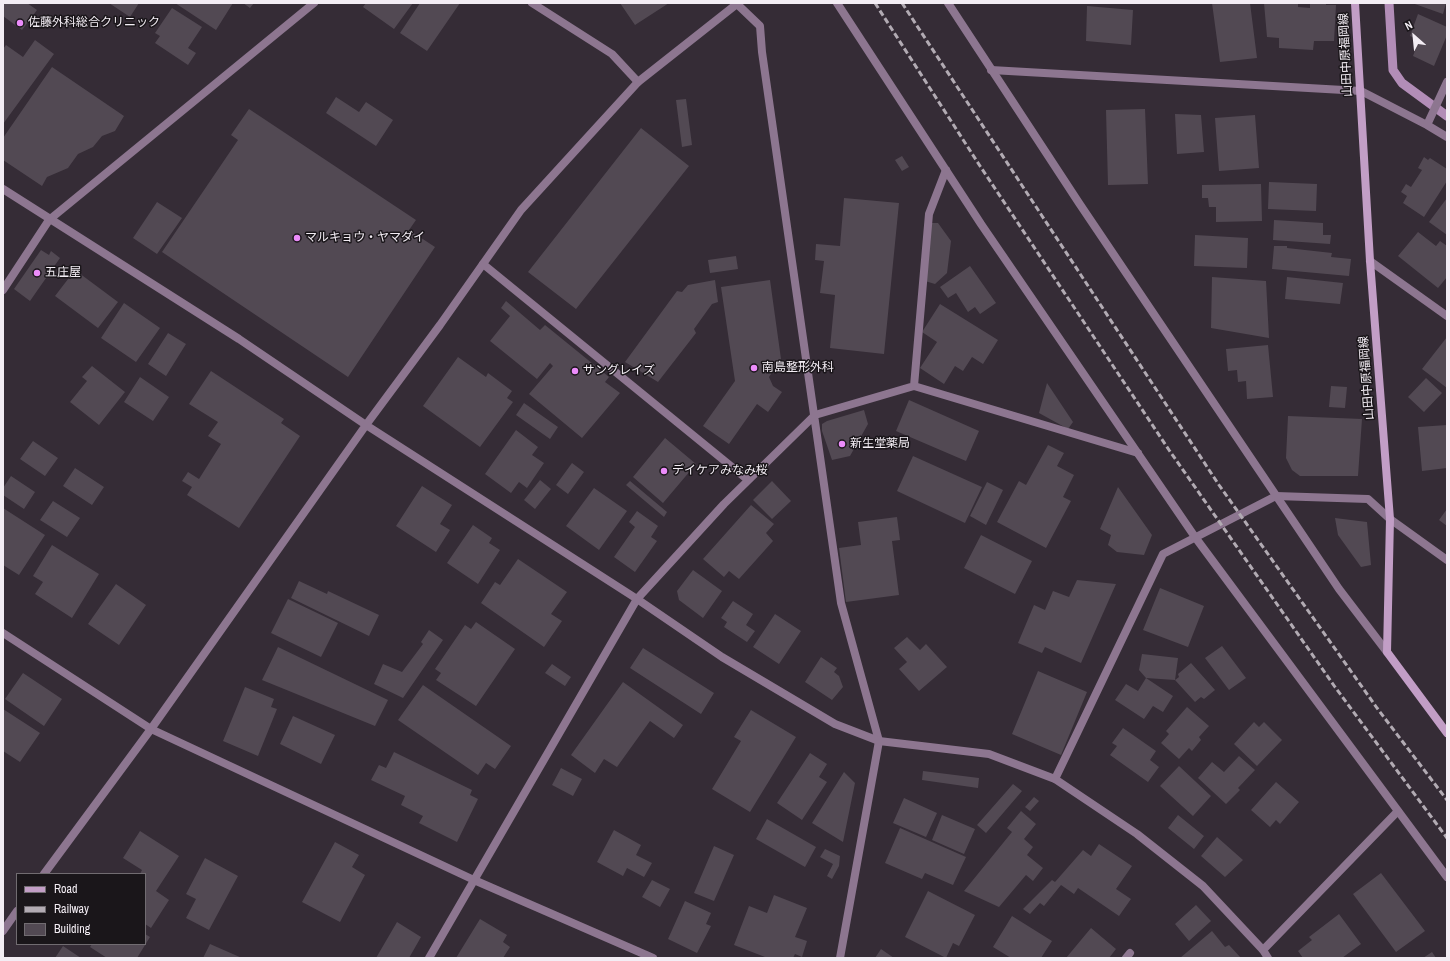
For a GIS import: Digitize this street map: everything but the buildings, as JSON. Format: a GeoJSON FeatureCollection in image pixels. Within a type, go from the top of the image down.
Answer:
{"type":"FeatureCollection","features":[{"type":"Feature","properties":{"kind":"main road","name":"山田中原福岡線"},"geometry":{"type":"LineString","coordinates":[[1355,3],[1370,260],[1390,519],[1387,652]]}},
{"type":"Feature","properties":{"kind":"main road"},"geometry":{"type":"LineString","coordinates":[[1387,652],[1447,733]]}},
{"type":"Feature","properties":{"kind":"street"},"geometry":{"type":"LineString","coordinates":[[3,290],[49,220],[314,3]]}},
{"type":"Feature","properties":{"kind":"street"},"geometry":{"type":"LineString","coordinates":[[532,3],[612,54],[638,82]]}},
{"type":"Feature","properties":{"kind":"street"},"geometry":{"type":"LineString","coordinates":[[45,873],[151,730],[366,425],[440,325],[521,210],[638,82],[737,3],[760,26],[762,52],[841,603],[879,741],[840,958]]}},
{"type":"Feature","properties":{"kind":"street"},"geometry":{"type":"LineString","coordinates":[[837,3],[981,224],[1195,537],[1447,877]]}},
{"type":"Feature","properties":{"kind":"street"},"geometry":{"type":"LineString","coordinates":[[948,3],[1079,203],[1276,496],[1339,589],[1387,652]]}},
{"type":"Feature","properties":{"kind":"street"},"geometry":{"type":"LineString","coordinates":[[991,70],[1361,91],[1427,124],[1447,137]]}},
{"type":"Feature","properties":{"kind":"street"},"geometry":{"type":"LineString","coordinates":[[1427,124],[1447,82]]}},
{"type":"Feature","properties":{"kind":"street"},"geometry":{"type":"LineString","coordinates":[[914,386],[929,214],[946,170]]}},
{"type":"Feature","properties":{"kind":"street"},"geometry":{"type":"LineString","coordinates":[[3,190],[239,339],[366,425],[637,599],[728,661],[835,724],[879,741],[989,754],[1054,779],[1137,834],[1203,886],[1265,954],[1398,811]]}},
{"type":"Feature","properties":{"kind":"street"},"geometry":{"type":"LineString","coordinates":[[1370,260],[1447,316]]}},
{"type":"Feature","properties":{"kind":"street"},"geometry":{"type":"LineString","coordinates":[[483,264],[748,480]]}},
{"type":"Feature","properties":{"kind":"street"},"geometry":{"type":"LineString","coordinates":[[429,958],[637,599],[724,504],[815,415],[914,386],[1138,454]]}},
{"type":"Feature","properties":{"kind":"street"},"geometry":{"type":"LineString","coordinates":[[1054,779],[1162,554],[1276,496],[1368,499],[1390,519],[1447,560]]}},
{"type":"Feature","properties":{"kind":"street"},"geometry":{"type":"LineString","coordinates":[[3,633],[151,730],[474,880],[653,958]]}},
{"type":"Feature","properties":{"kind":"street"},"geometry":{"type":"LineString","coordinates":[[3,931],[16,913]]}},
{"type":"Feature","properties":{"kind":"waterway"},"geometry":{"type":"LineString","coordinates":[[1389,3],[1393,70],[1402,83],[1447,116]]}},
{"type":"Feature","properties":{"kind":"railway"},"geometry":{"type":"LineString","coordinates":[[875,3],[980,166],[1169,450],[1335,687],[1447,838]]}},
{"type":"Feature","properties":{"kind":"railway"},"geometry":{"type":"LineString","coordinates":[[902,3],[1219,485],[1377,708],[1447,800]]}},
{"type":"Feature","properties":{"kind":"place","name":"佐藤外科総合クリニック"},"geometry":{"type":"Point","coordinates":[20,23]}},
{"type":"Feature","properties":{"kind":"place","name":"マルキョウ・ヤマダイ"},"geometry":{"type":"Point","coordinates":[297,238]}},
{"type":"Feature","properties":{"kind":"place","name":"五庄屋"},"geometry":{"type":"Point","coordinates":[37,273]}},
{"type":"Feature","properties":{"kind":"place","name":"南島整形外科"},"geometry":{"type":"Point","coordinates":[754,368]}},
{"type":"Feature","properties":{"kind":"place","name":"サングレイズ"},"geometry":{"type":"Point","coordinates":[575,371]}},
{"type":"Feature","properties":{"kind":"place","name":"新生堂薬局"},"geometry":{"type":"Point","coordinates":[842,444]}},
{"type":"Feature","properties":{"kind":"place","name":"デイケアみなみ桜"},"geometry":{"type":"Point","coordinates":[664,471]}}]}
